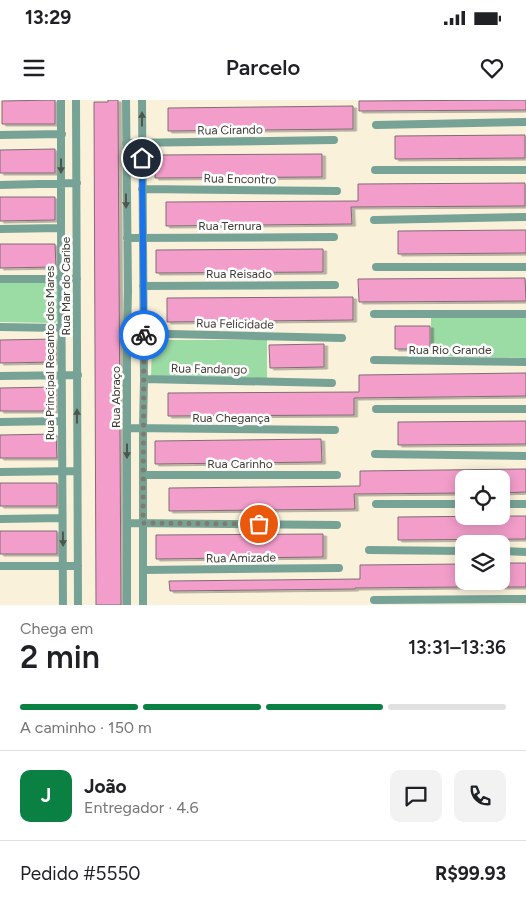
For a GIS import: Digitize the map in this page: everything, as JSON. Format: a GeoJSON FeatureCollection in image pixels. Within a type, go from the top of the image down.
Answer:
{"type":"FeatureCollection","features":[{"type":"Feature","properties":{"kind":"street","name":"Rua Principal Recanto dos Mares"},"geometry":{"type":"LineString","coordinates":[[61,100],[63,605]]}},
{"type":"Feature","properties":{"kind":"street","name":"Rua Mar do Caribe"},"geometry":{"type":"LineString","coordinates":[[76,100],[78,605]]}},
{"type":"Feature","properties":{"kind":"street","name":"Rua Abraço"},"geometry":{"type":"LineString","coordinates":[[126,100],[128,291],[127,605]]}},
{"type":"Feature","properties":{"kind":"street"},"geometry":{"type":"LineString","coordinates":[[142,100],[144,605]]}},
{"type":"Feature","properties":{"kind":"street"},"geometry":{"type":"LineString","coordinates":[[376,125],[526,122]]}},
{"type":"Feature","properties":{"kind":"street"},"geometry":{"type":"LineString","coordinates":[[0,135],[62,134]]}},
{"type":"Feature","properties":{"kind":"street","name":"Rua Cirando"},"geometry":{"type":"LineString","coordinates":[[126,143],[334,140]]}},
{"type":"Feature","properties":{"kind":"street"},"geometry":{"type":"LineString","coordinates":[[375,170],[526,170]]}},
{"type":"Feature","properties":{"kind":"street"},"geometry":{"type":"LineString","coordinates":[[0,185],[77,183]]}},
{"type":"Feature","properties":{"kind":"street","name":"Rua Encontro"},"geometry":{"type":"LineString","coordinates":[[142,189],[337,191]]}},
{"type":"Feature","properties":{"kind":"street"},"geometry":{"type":"LineString","coordinates":[[374,220],[526,217]]}},
{"type":"Feature","properties":{"kind":"street"},"geometry":{"type":"LineString","coordinates":[[0,229],[61,228]]}},
{"type":"Feature","properties":{"kind":"street","name":"Rua Ternura"},"geometry":{"type":"LineString","coordinates":[[127,238],[334,237]]}},
{"type":"Feature","properties":{"kind":"street"},"geometry":{"type":"LineString","coordinates":[[376,266],[526,268]]}},
{"type":"Feature","properties":{"kind":"street"},"geometry":{"type":"LineString","coordinates":[[0,279],[77,279]]}},
{"type":"Feature","properties":{"kind":"street","name":"Rua Reisado"},"geometry":{"type":"LineString","coordinates":[[143,286],[335,285]]}},
{"type":"Feature","properties":{"kind":"street"},"geometry":{"type":"LineString","coordinates":[[374,314],[526,314]]}},
{"type":"Feature","properties":{"kind":"street"},"geometry":{"type":"LineString","coordinates":[[0,327],[61,328]]}},
{"type":"Feature","properties":{"kind":"street","name":"Rua Felicidade"},"geometry":{"type":"LineString","coordinates":[[127,333],[342,338]]}},
{"type":"Feature","properties":{"kind":"street","name":"Rua Rio Grande"},"geometry":{"type":"LineString","coordinates":[[374,360],[526,362]]}},
{"type":"Feature","properties":{"kind":"street"},"geometry":{"type":"LineString","coordinates":[[0,376],[78,375]]}},
{"type":"Feature","properties":{"kind":"street","name":"Rua Fandango"},"geometry":{"type":"LineString","coordinates":[[144,379],[332,383]]}},
{"type":"Feature","properties":{"kind":"street"},"geometry":{"type":"LineString","coordinates":[[376,409],[526,409]]}},
{"type":"Feature","properties":{"kind":"street"},"geometry":{"type":"LineString","coordinates":[[0,422],[62,421]]}},
{"type":"Feature","properties":{"kind":"street","name":"Rua Chegança"},"geometry":{"type":"LineString","coordinates":[[127,428],[335,430]]}},
{"type":"Feature","properties":{"kind":"street"},"geometry":{"type":"LineString","coordinates":[[375,454],[526,456]]}},
{"type":"Feature","properties":{"kind":"street"},"geometry":{"type":"LineString","coordinates":[[0,472],[77,471]]}},
{"type":"Feature","properties":{"kind":"street","name":"Rua Carinho"},"geometry":{"type":"LineString","coordinates":[[143,475],[337,476]]}},
{"type":"Feature","properties":{"kind":"street"},"geometry":{"type":"LineString","coordinates":[[376,504],[455,504]]}},
{"type":"Feature","properties":{"kind":"street"},"geometry":{"type":"LineString","coordinates":[[510,504],[526,504]]}},
{"type":"Feature","properties":{"kind":"street"},"geometry":{"type":"LineString","coordinates":[[0,519],[62,518]]}},
{"type":"Feature","properties":{"kind":"street"},"geometry":{"type":"LineString","coordinates":[[127,523],[337,526]]}},
{"type":"Feature","properties":{"kind":"street"},"geometry":{"type":"LineString","coordinates":[[369,550],[455,551]]}},
{"type":"Feature","properties":{"kind":"street"},"geometry":{"type":"LineString","coordinates":[[510,551],[526,552]]}},
{"type":"Feature","properties":{"kind":"street"},"geometry":{"type":"LineString","coordinates":[[0,566],[78,566]]}},
{"type":"Feature","properties":{"kind":"street","name":"Rua Amizade"},"geometry":{"type":"LineString","coordinates":[[144,570],[338,568]]}},
{"type":"Feature","properties":{"kind":"street"},"geometry":{"type":"LineString","coordinates":[[374,600],[526,599]]}},
{"type":"Feature","properties":{"kind":"green space"},"geometry":{"type":"Polygon","coordinates":[[[0,283],[57,283],[59,285],[58,320],[55,323],[0,322],[0,283]]]}},
{"type":"Feature","properties":{"kind":"green space"},"geometry":{"type":"Polygon","coordinates":[[[431,317],[526,318],[526,358],[431,356],[431,317]]]}},
{"type":"Feature","properties":{"kind":"green space"},"geometry":{"type":"Polygon","coordinates":[[[154,340],[267,340],[267,379],[151,377],[152,342],[154,340]]]}},
{"type":"Feature","properties":{"kind":"building"},"geometry":{"type":"Polygon","coordinates":[[[55,100],[55,124],[2,124],[2,101],[55,100]]]}},
{"type":"Feature","properties":{"kind":"building"},"geometry":{"type":"Polygon","coordinates":[[[108,100],[118,100],[121,605],[96,605],[94,102],[108,102],[108,100]]]}},
{"type":"Feature","properties":{"kind":"building"},"geometry":{"type":"Polygon","coordinates":[[[526,100],[526,110],[359,111],[359,101],[526,100]]]}},
{"type":"Feature","properties":{"kind":"building"},"geometry":{"type":"Polygon","coordinates":[[[353,106],[353,129],[168,131],[168,108],[353,106]]]}},
{"type":"Feature","properties":{"kind":"building"},"geometry":{"type":"Polygon","coordinates":[[[525,135],[525,158],[395,159],[395,136],[525,135]]]}},
{"type":"Feature","properties":{"kind":"building"},"geometry":{"type":"Polygon","coordinates":[[[55,149],[55,173],[0,173],[0,150],[55,149]]]}},
{"type":"Feature","properties":{"kind":"building"},"geometry":{"type":"Polygon","coordinates":[[[322,154],[322,177],[155,178],[155,155],[322,154]]]}},
{"type":"Feature","properties":{"kind":"building"},"geometry":{"type":"Polygon","coordinates":[[[525,183],[525,206],[351,207],[352,224],[166,226],[166,202],[358,201],[358,184],[525,183]]]}},
{"type":"Feature","properties":{"kind":"building"},"geometry":{"type":"Polygon","coordinates":[[[0,197],[55,197],[55,220],[0,221],[0,197]]]}},
{"type":"Feature","properties":{"kind":"building"},"geometry":{"type":"Polygon","coordinates":[[[526,230],[526,253],[398,254],[398,231],[526,230]]]}},
{"type":"Feature","properties":{"kind":"building"},"geometry":{"type":"Polygon","coordinates":[[[0,244],[55,244],[56,267],[0,268],[0,244]]]}},
{"type":"Feature","properties":{"kind":"building"},"geometry":{"type":"Polygon","coordinates":[[[323,249],[323,272],[156,273],[156,250],[323,249]]]}},
{"type":"Feature","properties":{"kind":"building"},"geometry":{"type":"Polygon","coordinates":[[[525,278],[526,301],[359,302],[358,279],[525,278]]]}},
{"type":"Feature","properties":{"kind":"building"},"geometry":{"type":"Polygon","coordinates":[[[353,297],[353,320],[167,322],[167,298],[353,297]]]}},
{"type":"Feature","properties":{"kind":"building"},"geometry":{"type":"Polygon","coordinates":[[[395,326],[430,326],[430,349],[395,349],[395,326]]]}},
{"type":"Feature","properties":{"kind":"building"},"geometry":{"type":"Polygon","coordinates":[[[56,339],[56,362],[0,363],[0,340],[56,339]]]}},
{"type":"Feature","properties":{"kind":"building"},"geometry":{"type":"Polygon","coordinates":[[[324,344],[324,367],[270,368],[269,345],[324,344]]]}},
{"type":"Feature","properties":{"kind":"building"},"geometry":{"type":"Polygon","coordinates":[[[526,373],[526,396],[354,398],[354,415],[168,416],[168,393],[359,392],[359,375],[526,373]]]}},
{"type":"Feature","properties":{"kind":"building"},"geometry":{"type":"Polygon","coordinates":[[[56,387],[56,411],[0,411],[0,388],[56,387]]]}},
{"type":"Feature","properties":{"kind":"building"},"geometry":{"type":"Polygon","coordinates":[[[526,421],[526,444],[398,445],[398,422],[526,421]]]}},
{"type":"Feature","properties":{"kind":"building"},"geometry":{"type":"Polygon","coordinates":[[[56,434],[57,458],[0,458],[0,435],[56,434]]]}},
{"type":"Feature","properties":{"kind":"building"},"geometry":{"type":"Polygon","coordinates":[[[321,439],[322,462],[155,464],[155,441],[321,439]]]}},
{"type":"Feature","properties":{"kind":"building"},"geometry":{"type":"Polygon","coordinates":[[[526,469],[526,492],[510,493],[510,470],[455,470],[455,493],[354,494],[355,509],[169,511],[169,488],[360,486],[360,471],[526,469]]]}},
{"type":"Feature","properties":{"kind":"building"},"geometry":{"type":"Polygon","coordinates":[[[0,483],[57,483],[57,506],[0,506],[0,483]]]}},
{"type":"Feature","properties":{"kind":"building"},"geometry":{"type":"Polygon","coordinates":[[[510,516],[526,516],[526,539],[510,539],[510,535],[455,535],[455,540],[398,540],[398,517],[455,517],[455,525],[510,525],[510,516]]]}},
{"type":"Feature","properties":{"kind":"building"},"geometry":{"type":"Polygon","coordinates":[[[0,531],[57,531],[57,554],[0,554],[0,531]]]}},
{"type":"Feature","properties":{"kind":"building"},"geometry":{"type":"Polygon","coordinates":[[[323,534],[323,557],[156,559],[156,535],[323,534]]]}},
{"type":"Feature","properties":{"kind":"building"},"geometry":{"type":"Polygon","coordinates":[[[510,563],[526,563],[526,587],[510,587],[510,563]]]}},
{"type":"Feature","properties":{"kind":"building"},"geometry":{"type":"Polygon","coordinates":[[[455,564],[455,587],[170,591],[169,581],[360,579],[360,565],[455,564]]]}},
{"type":"Feature","properties":{"kind":"way so far"},"geometry":{"type":"LineString","coordinates":[[144,335],[143,523],[259,524]]}},
{"type":"Feature","properties":{"kind":"route"},"geometry":{"type":"LineString","coordinates":[[142,158],[144,335]]}}]}
